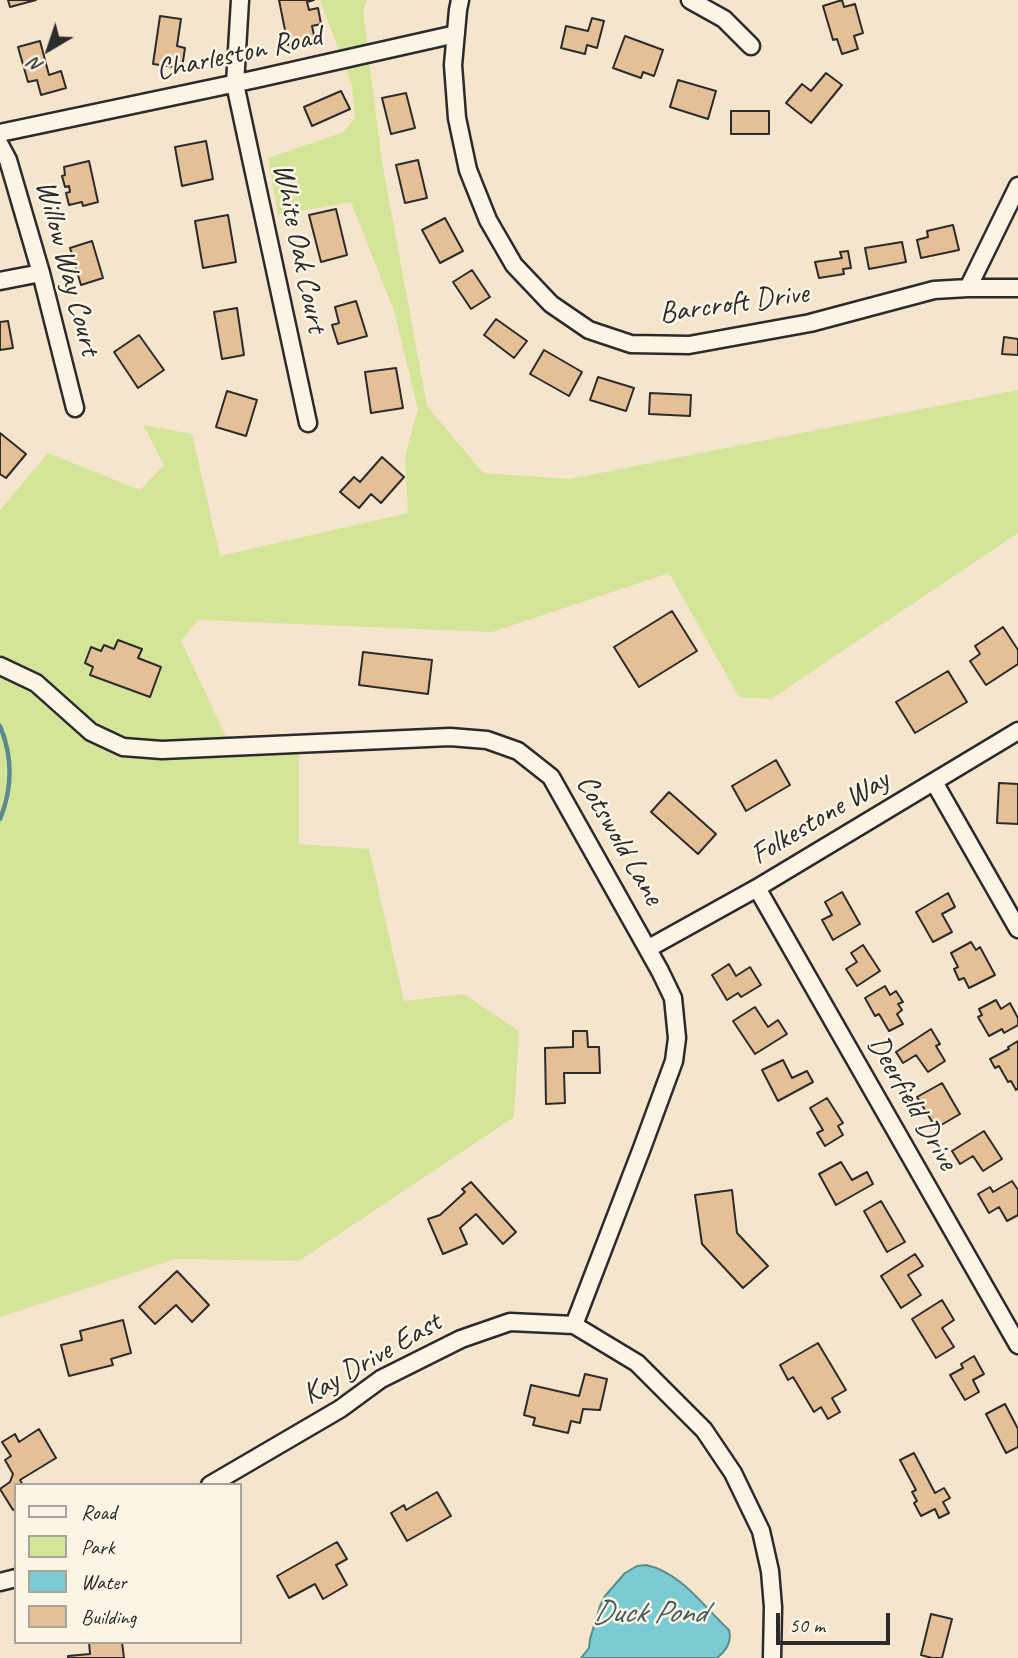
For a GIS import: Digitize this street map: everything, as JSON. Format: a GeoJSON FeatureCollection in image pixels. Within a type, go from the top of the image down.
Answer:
{"type":"FeatureCollection","features":[{"type":"Feature","properties":{"kind":"street","name":"White Oak Court"},"geometry":{"type":"LineString","coordinates":[[240,0],[235,84],[308,423]]}},
{"type":"Feature","properties":{"kind":"street"},"geometry":{"type":"LineString","coordinates":[[456,34],[460,0]]}},
{"type":"Feature","properties":{"kind":"street"},"geometry":{"type":"LineString","coordinates":[[690,0],[724,19],[751,46]]}},
{"type":"Feature","properties":{"kind":"street","name":"Charleston Road"},"geometry":{"type":"LineString","coordinates":[[0,133],[456,34]]}},
{"type":"Feature","properties":{"kind":"street","name":"Barcroft Drive"},"geometry":{"type":"LineString","coordinates":[[456,34],[453,65],[457,118],[468,170],[488,220],[514,265],[551,304],[589,330],[631,344],[689,345],[810,323],[934,290],[1018,288]]}},
{"type":"Feature","properties":{"kind":"street","name":"Willow Way Court"},"geometry":{"type":"LineString","coordinates":[[0,145],[8,160],[41,273],[75,408]]}},
{"type":"Feature","properties":{"kind":"street"},"geometry":{"type":"LineString","coordinates":[[968,288],[1018,186]]}},
{"type":"Feature","properties":{"kind":"street"},"geometry":{"type":"LineString","coordinates":[[0,281],[41,273]]}},
{"type":"Feature","properties":{"kind":"street","name":"Cotswold Lane"},"geometry":{"type":"LineString","coordinates":[[0,666],[36,683],[92,732],[124,747],[162,750],[450,737],[487,740],[518,751],[551,778],[649,948],[673,998],[677,1038],[674,1061],[574,1325]]}},
{"type":"Feature","properties":{"kind":"street","name":"Folkestone Way"},"geometry":{"type":"LineString","coordinates":[[649,948],[757,888],[1018,731]]}},
{"type":"Feature","properties":{"kind":"street"},"geometry":{"type":"LineString","coordinates":[[934,782],[1018,929]]}},
{"type":"Feature","properties":{"kind":"street","name":"Deerfield Drive"},"geometry":{"type":"LineString","coordinates":[[757,888],[1018,1345]]}},
{"type":"Feature","properties":{"kind":"street","name":"Kay Drive East"},"geometry":{"type":"LineString","coordinates":[[213,1483],[340,1409],[381,1379],[461,1339],[510,1322],[574,1325]]}},
{"type":"Feature","properties":{"kind":"street"},"geometry":{"type":"LineString","coordinates":[[574,1325],[637,1363],[704,1430],[733,1473],[761,1531],[770,1571],[773,1606],[772,1658]]}},
{"type":"Feature","properties":{"kind":"green space"},"geometry":{"type":"Polygon","coordinates":[[[320,0],[367,0],[363,12],[382,162],[427,406],[483,473],[570,479],[1018,390],[1018,533],[771,699],[739,697],[669,573],[492,632],[198,620],[181,641],[234,754],[299,752],[299,844],[369,849],[404,1001],[464,994],[519,1031],[514,1117],[299,1261],[175,1259],[0,1317],[0,510],[48,453],[140,490],[164,465],[143,425],[192,434],[220,556],[408,513],[405,456],[418,409],[394,311],[351,202],[278,215],[268,158],[344,132],[355,117],[352,85],[320,0]]]}},
{"type":"Feature","properties":{"kind":"water","name":"Duck Pond"},"geometry":{"type":"Polygon","coordinates":[[[646,1565],[659,1569],[681,1583],[729,1630],[728,1646],[717,1658],[581,1658],[589,1648],[605,1596],[625,1573],[637,1566],[646,1565]]]}},
{"type":"Feature","properties":{"kind":"building"},"geometry":{"type":"Polygon","coordinates":[[[8,0],[36,0],[10,7],[8,0]]]}},
{"type":"Feature","properties":{"kind":"building"},"geometry":{"type":"Polygon","coordinates":[[[279,0],[314,0],[307,2],[309,10],[318,8],[321,24],[312,26],[315,40],[288,45],[279,0]]]}},
{"type":"Feature","properties":{"kind":"building"},"geometry":{"type":"Polygon","coordinates":[[[842,0],[844,7],[855,4],[863,33],[854,36],[858,49],[842,54],[837,39],[833,40],[823,6],[842,0]]]}},
{"type":"Feature","properties":{"kind":"building"},"geometry":{"type":"Polygon","coordinates":[[[160,16],[181,19],[177,46],[185,48],[182,68],[153,64],[160,16]]]}},
{"type":"Feature","properties":{"kind":"building"},"geometry":{"type":"Polygon","coordinates":[[[592,18],[604,21],[597,48],[587,45],[585,54],[561,48],[566,26],[588,31],[592,18]]]}},
{"type":"Feature","properties":{"kind":"building"},"geometry":{"type":"Polygon","coordinates":[[[625,36],[663,50],[654,76],[643,72],[641,78],[613,68],[625,36]]]}},
{"type":"Feature","properties":{"kind":"building"},"geometry":{"type":"Polygon","coordinates":[[[40,41],[49,75],[61,71],[66,88],[41,95],[37,80],[28,82],[18,47],[40,41]]]}},
{"type":"Feature","properties":{"kind":"building"},"geometry":{"type":"Polygon","coordinates":[[[826,73],[842,85],[811,123],[786,103],[802,84],[811,91],[826,73]]]}},
{"type":"Feature","properties":{"kind":"building"},"geometry":{"type":"Polygon","coordinates":[[[678,80],[716,91],[708,119],[670,107],[678,80]]]}},
{"type":"Feature","properties":{"kind":"building"},"geometry":{"type":"Polygon","coordinates":[[[341,91],[350,109],[312,126],[304,107],[341,91]]]}},
{"type":"Feature","properties":{"kind":"building"},"geometry":{"type":"Polygon","coordinates":[[[406,93],[415,128],[391,134],[382,98],[406,93]]]}},
{"type":"Feature","properties":{"kind":"building"},"geometry":{"type":"Polygon","coordinates":[[[731,111],[769,111],[769,134],[731,134],[731,111]]]}},
{"type":"Feature","properties":{"kind":"building"},"geometry":{"type":"Polygon","coordinates":[[[206,141],[213,179],[182,186],[175,147],[206,141]]]}},
{"type":"Feature","properties":{"kind":"building"},"geometry":{"type":"Polygon","coordinates":[[[418,160],[427,198],[405,203],[396,165],[418,160]]]}},
{"type":"Feature","properties":{"kind":"building"},"geometry":{"type":"Polygon","coordinates":[[[89,161],[98,202],[83,206],[82,202],[69,205],[66,193],[70,192],[69,186],[65,187],[62,176],[65,175],[64,167],[89,161]]]}},
{"type":"Feature","properties":{"kind":"building"},"geometry":{"type":"Polygon","coordinates":[[[336,209],[347,255],[321,262],[309,215],[336,209]]]}},
{"type":"Feature","properties":{"kind":"building"},"geometry":{"type":"Polygon","coordinates":[[[228,215],[236,262],[203,268],[195,221],[228,215]]]}},
{"type":"Feature","properties":{"kind":"building"},"geometry":{"type":"Polygon","coordinates":[[[445,218],[463,251],[440,263],[422,230],[445,218]]]}},
{"type":"Feature","properties":{"kind":"building"},"geometry":{"type":"Polygon","coordinates":[[[953,225],[959,250],[921,258],[917,240],[928,237],[927,231],[953,225]]]}},
{"type":"Feature","properties":{"kind":"building"},"geometry":{"type":"Polygon","coordinates":[[[92,241],[103,278],[81,285],[70,248],[92,241]]]}},
{"type":"Feature","properties":{"kind":"building"},"geometry":{"type":"Polygon","coordinates":[[[902,242],[906,262],[869,269],[865,248],[902,242]]]}},
{"type":"Feature","properties":{"kind":"building"},"geometry":{"type":"Polygon","coordinates":[[[848,251],[851,268],[843,269],[844,274],[819,278],[815,262],[842,258],[840,252],[848,251]]]}},
{"type":"Feature","properties":{"kind":"building"},"geometry":{"type":"Polygon","coordinates":[[[472,270],[490,297],[471,309],[453,282],[472,270]]]}},
{"type":"Feature","properties":{"kind":"building"},"geometry":{"type":"Polygon","coordinates":[[[356,301],[367,336],[338,344],[332,325],[339,323],[335,307],[356,301]]]}},
{"type":"Feature","properties":{"kind":"building"},"geometry":{"type":"Polygon","coordinates":[[[237,308],[244,355],[222,359],[214,312],[237,308]]]}},
{"type":"Feature","properties":{"kind":"building"},"geometry":{"type":"Polygon","coordinates":[[[496,319],[527,341],[514,358],[484,335],[496,319]]]}},
{"type":"Feature","properties":{"kind":"building"},"geometry":{"type":"Polygon","coordinates":[[[8,321],[13,348],[0,350],[0,322],[8,321]]]}},
{"type":"Feature","properties":{"kind":"building"},"geometry":{"type":"Polygon","coordinates":[[[139,335],[164,370],[138,388],[114,352],[139,335]]]}},
{"type":"Feature","properties":{"kind":"building"},"geometry":{"type":"Polygon","coordinates":[[[1004,337],[1018,339],[1018,355],[1002,354],[1004,337]]]}},
{"type":"Feature","properties":{"kind":"building"},"geometry":{"type":"Polygon","coordinates":[[[544,350],[582,372],[569,396],[530,374],[544,350]]]}},
{"type":"Feature","properties":{"kind":"building"},"geometry":{"type":"Polygon","coordinates":[[[396,368],[403,408],[371,413],[365,372],[396,368]]]}},
{"type":"Feature","properties":{"kind":"building"},"geometry":{"type":"Polygon","coordinates":[[[598,377],[634,388],[626,411],[590,400],[598,377]]]}},
{"type":"Feature","properties":{"kind":"building"},"geometry":{"type":"Polygon","coordinates":[[[227,391],[257,400],[246,436],[216,427],[227,391]]]}},
{"type":"Feature","properties":{"kind":"building"},"geometry":{"type":"Polygon","coordinates":[[[650,393],[691,395],[690,416],[649,414],[650,393]]]}},
{"type":"Feature","properties":{"kind":"building"},"geometry":{"type":"Polygon","coordinates":[[[0,433],[26,454],[6,478],[0,474],[0,433]]]}},
{"type":"Feature","properties":{"kind":"building"},"geometry":{"type":"Polygon","coordinates":[[[382,457],[404,477],[381,503],[371,494],[359,508],[340,492],[354,477],[360,482],[382,457]]]}},
{"type":"Feature","properties":{"kind":"building"},"geometry":{"type":"Polygon","coordinates":[[[672,611],[697,651],[639,687],[614,647],[672,611]]]}},
{"type":"Feature","properties":{"kind":"building"},"geometry":{"type":"Polygon","coordinates":[[[1003,627],[1018,650],[1018,664],[986,685],[970,661],[980,654],[975,646],[1003,627]]]}},
{"type":"Feature","properties":{"kind":"building"},"geometry":{"type":"Polygon","coordinates":[[[118,640],[142,649],[138,658],[161,667],[150,697],[90,675],[93,667],[85,663],[91,647],[101,651],[104,645],[114,649],[118,640]]]}},
{"type":"Feature","properties":{"kind":"building"},"geometry":{"type":"Polygon","coordinates":[[[363,652],[432,660],[428,694],[359,685],[363,652]]]}},
{"type":"Feature","properties":{"kind":"building"},"geometry":{"type":"Polygon","coordinates":[[[948,671],[967,702],[915,733],[896,702],[948,671]]]}},
{"type":"Feature","properties":{"kind":"building"},"geometry":{"type":"Polygon","coordinates":[[[776,760],[790,785],[746,811],[732,786],[776,760]]]}},
{"type":"Feature","properties":{"kind":"building"},"geometry":{"type":"Polygon","coordinates":[[[999,783],[1018,784],[1018,824],[997,823],[999,783]]]}},
{"type":"Feature","properties":{"kind":"building"},"geometry":{"type":"Polygon","coordinates":[[[669,792],[716,834],[698,854],[651,812],[669,792]]]}},
{"type":"Feature","properties":{"kind":"building"},"geometry":{"type":"Polygon","coordinates":[[[842,892],[860,924],[833,940],[822,920],[832,915],[825,902],[842,892]]]}},
{"type":"Feature","properties":{"kind":"building"},"geometry":{"type":"Polygon","coordinates":[[[948,893],[955,907],[942,914],[952,932],[933,942],[916,912],[948,893]]]}},
{"type":"Feature","properties":{"kind":"building"},"geometry":{"type":"Polygon","coordinates":[[[971,942],[976,950],[980,947],[995,975],[969,988],[964,978],[959,980],[954,969],[958,967],[951,953],[971,942]]]}},
{"type":"Feature","properties":{"kind":"building"},"geometry":{"type":"Polygon","coordinates":[[[863,945],[880,971],[857,986],[846,969],[857,962],[851,953],[863,945]]]}},
{"type":"Feature","properties":{"kind":"building"},"geometry":{"type":"Polygon","coordinates":[[[729,964],[736,976],[750,967],[761,985],[741,997],[738,993],[727,1000],[712,975],[729,964]]]}},
{"type":"Feature","properties":{"kind":"building"},"geometry":{"type":"Polygon","coordinates":[[[885,986],[890,995],[896,991],[903,1002],[898,1004],[902,1010],[897,1014],[903,1024],[889,1031],[879,1014],[875,1016],[865,998],[885,986]]]}},
{"type":"Feature","properties":{"kind":"building"},"geometry":{"type":"Polygon","coordinates":[[[996,1000],[1001,1009],[1010,1003],[1018,1018],[1018,1025],[1004,1033],[1002,1029],[989,1036],[978,1017],[982,1015],[979,1009],[996,1000]]]}},
{"type":"Feature","properties":{"kind":"building"},"geometry":{"type":"Polygon","coordinates":[[[755,1007],[768,1027],[778,1020],[787,1034],[755,1054],[733,1021],[755,1007]]]}},
{"type":"Feature","properties":{"kind":"building"},"geometry":{"type":"Polygon","coordinates":[[[931,1029],[940,1044],[936,1046],[945,1061],[928,1072],[916,1055],[903,1063],[896,1052],[931,1029]]]}},
{"type":"Feature","properties":{"kind":"building"},"geometry":{"type":"Polygon","coordinates":[[[573,1031],[587,1031],[588,1047],[599,1047],[600,1073],[564,1073],[565,1103],[546,1104],[545,1048],[573,1047],[573,1031]]]}},
{"type":"Feature","properties":{"kind":"building"},"geometry":{"type":"Polygon","coordinates":[[[1018,1041],[1016,1090],[999,1066],[995,1068],[990,1059],[1018,1041]]]}},
{"type":"Feature","properties":{"kind":"building"},"geometry":{"type":"Polygon","coordinates":[[[783,1060],[792,1078],[807,1071],[813,1082],[778,1101],[762,1070],[783,1060]]]}},
{"type":"Feature","properties":{"kind":"building"},"geometry":{"type":"Polygon","coordinates":[[[942,1083],[960,1114],[936,1128],[917,1097],[942,1083]]]}},
{"type":"Feature","properties":{"kind":"building"},"geometry":{"type":"Polygon","coordinates":[[[827,1098],[843,1123],[838,1126],[843,1135],[825,1146],[817,1133],[823,1130],[810,1108],[827,1098]]]}},
{"type":"Feature","properties":{"kind":"building"},"geometry":{"type":"Polygon","coordinates":[[[984,1131],[1002,1159],[983,1171],[973,1156],[960,1164],[952,1151],[984,1131]]]}},
{"type":"Feature","properties":{"kind":"building"},"geometry":{"type":"Polygon","coordinates":[[[841,1162],[852,1180],[867,1172],[873,1184],[836,1205],[819,1174],[841,1162]]]}},
{"type":"Feature","properties":{"kind":"building"},"geometry":{"type":"Polygon","coordinates":[[[1012,1181],[1018,1190],[1018,1215],[1007,1221],[999,1207],[989,1213],[978,1194],[990,1187],[993,1192],[1012,1181]]]}},
{"type":"Feature","properties":{"kind":"building"},"geometry":{"type":"Polygon","coordinates":[[[471,1182],[516,1232],[503,1244],[476,1214],[460,1228],[467,1244],[443,1254],[428,1219],[440,1215],[465,1192],[462,1189],[471,1182]]]}},
{"type":"Feature","properties":{"kind":"building"},"geometry":{"type":"Polygon","coordinates":[[[732,1190],[737,1233],[768,1266],[743,1288],[702,1244],[695,1195],[732,1190]]]}},
{"type":"Feature","properties":{"kind":"building"},"geometry":{"type":"Polygon","coordinates":[[[881,1201],[905,1242],[887,1252],[864,1211],[881,1201]]]}},
{"type":"Feature","properties":{"kind":"building"},"geometry":{"type":"Polygon","coordinates":[[[915,1254],[923,1266],[908,1275],[921,1295],[901,1308],[881,1276],[915,1254]]]}},
{"type":"Feature","properties":{"kind":"building"},"geometry":{"type":"Polygon","coordinates":[[[177,1271],[209,1305],[192,1322],[176,1305],[155,1324],[139,1307],[177,1271]]]}},
{"type":"Feature","properties":{"kind":"building"},"geometry":{"type":"Polygon","coordinates":[[[942,1300],[954,1320],[942,1328],[954,1347],[936,1358],[912,1319],[942,1300]]]}},
{"type":"Feature","properties":{"kind":"building"},"geometry":{"type":"Polygon","coordinates":[[[123,1320],[131,1353],[111,1359],[113,1365],[69,1376],[61,1345],[82,1340],[80,1331],[123,1320]]]}},
{"type":"Feature","properties":{"kind":"building"},"geometry":{"type":"Polygon","coordinates":[[[818,1343],[846,1390],[832,1398],[840,1412],[828,1419],[821,1407],[814,1412],[793,1377],[788,1380],[780,1365],[818,1343]]]}},
{"type":"Feature","properties":{"kind":"building"},"geometry":{"type":"Polygon","coordinates":[[[974,1356],[984,1374],[973,1380],[979,1392],[965,1400],[950,1375],[963,1368],[961,1364],[974,1356]]]}},
{"type":"Feature","properties":{"kind":"building"},"geometry":{"type":"Polygon","coordinates":[[[585,1374],[607,1379],[600,1410],[583,1409],[580,1423],[571,1421],[568,1433],[533,1425],[535,1418],[524,1415],[531,1385],[579,1396],[585,1374]]]}},
{"type":"Feature","properties":{"kind":"building"},"geometry":{"type":"Polygon","coordinates":[[[1005,1404],[1018,1429],[1018,1447],[1006,1453],[986,1414],[1005,1404]]]}},
{"type":"Feature","properties":{"kind":"building"},"geometry":{"type":"Polygon","coordinates":[[[39,1429],[56,1458],[20,1480],[22,1483],[14,1483],[13,1510],[0,1489],[10,1482],[13,1474],[5,1460],[11,1456],[2,1442],[15,1434],[19,1442],[39,1429]]]}},
{"type":"Feature","properties":{"kind":"building"},"geometry":{"type":"Polygon","coordinates":[[[914,1453],[935,1493],[944,1488],[950,1498],[943,1502],[949,1513],[939,1518],[935,1509],[921,1516],[914,1503],[917,1501],[912,1492],[916,1490],[900,1460],[914,1453]]]}},
{"type":"Feature","properties":{"kind":"building"},"geometry":{"type":"Polygon","coordinates":[[[437,1492],[451,1516],[407,1541],[391,1513],[404,1505],[406,1510],[437,1492]]]}},
{"type":"Feature","properties":{"kind":"building"},"geometry":{"type":"Polygon","coordinates":[[[337,1542],[347,1559],[336,1565],[347,1585],[323,1599],[315,1584],[289,1598],[277,1576],[337,1542]]]}},
{"type":"Feature","properties":{"kind":"building"},"geometry":{"type":"Polygon","coordinates":[[[931,1614],[952,1619],[942,1658],[921,1655],[931,1614]]]}},
{"type":"Feature","properties":{"kind":"building"},"geometry":{"type":"Polygon","coordinates":[[[89,1644],[122,1644],[124,1658],[68,1658],[90,1654],[89,1644]]]}},
{"type":"Feature","properties":{"kind":"waterway"},"geometry":{"type":"LineString","coordinates":[[0,726],[10,772],[0,819]]}}]}
